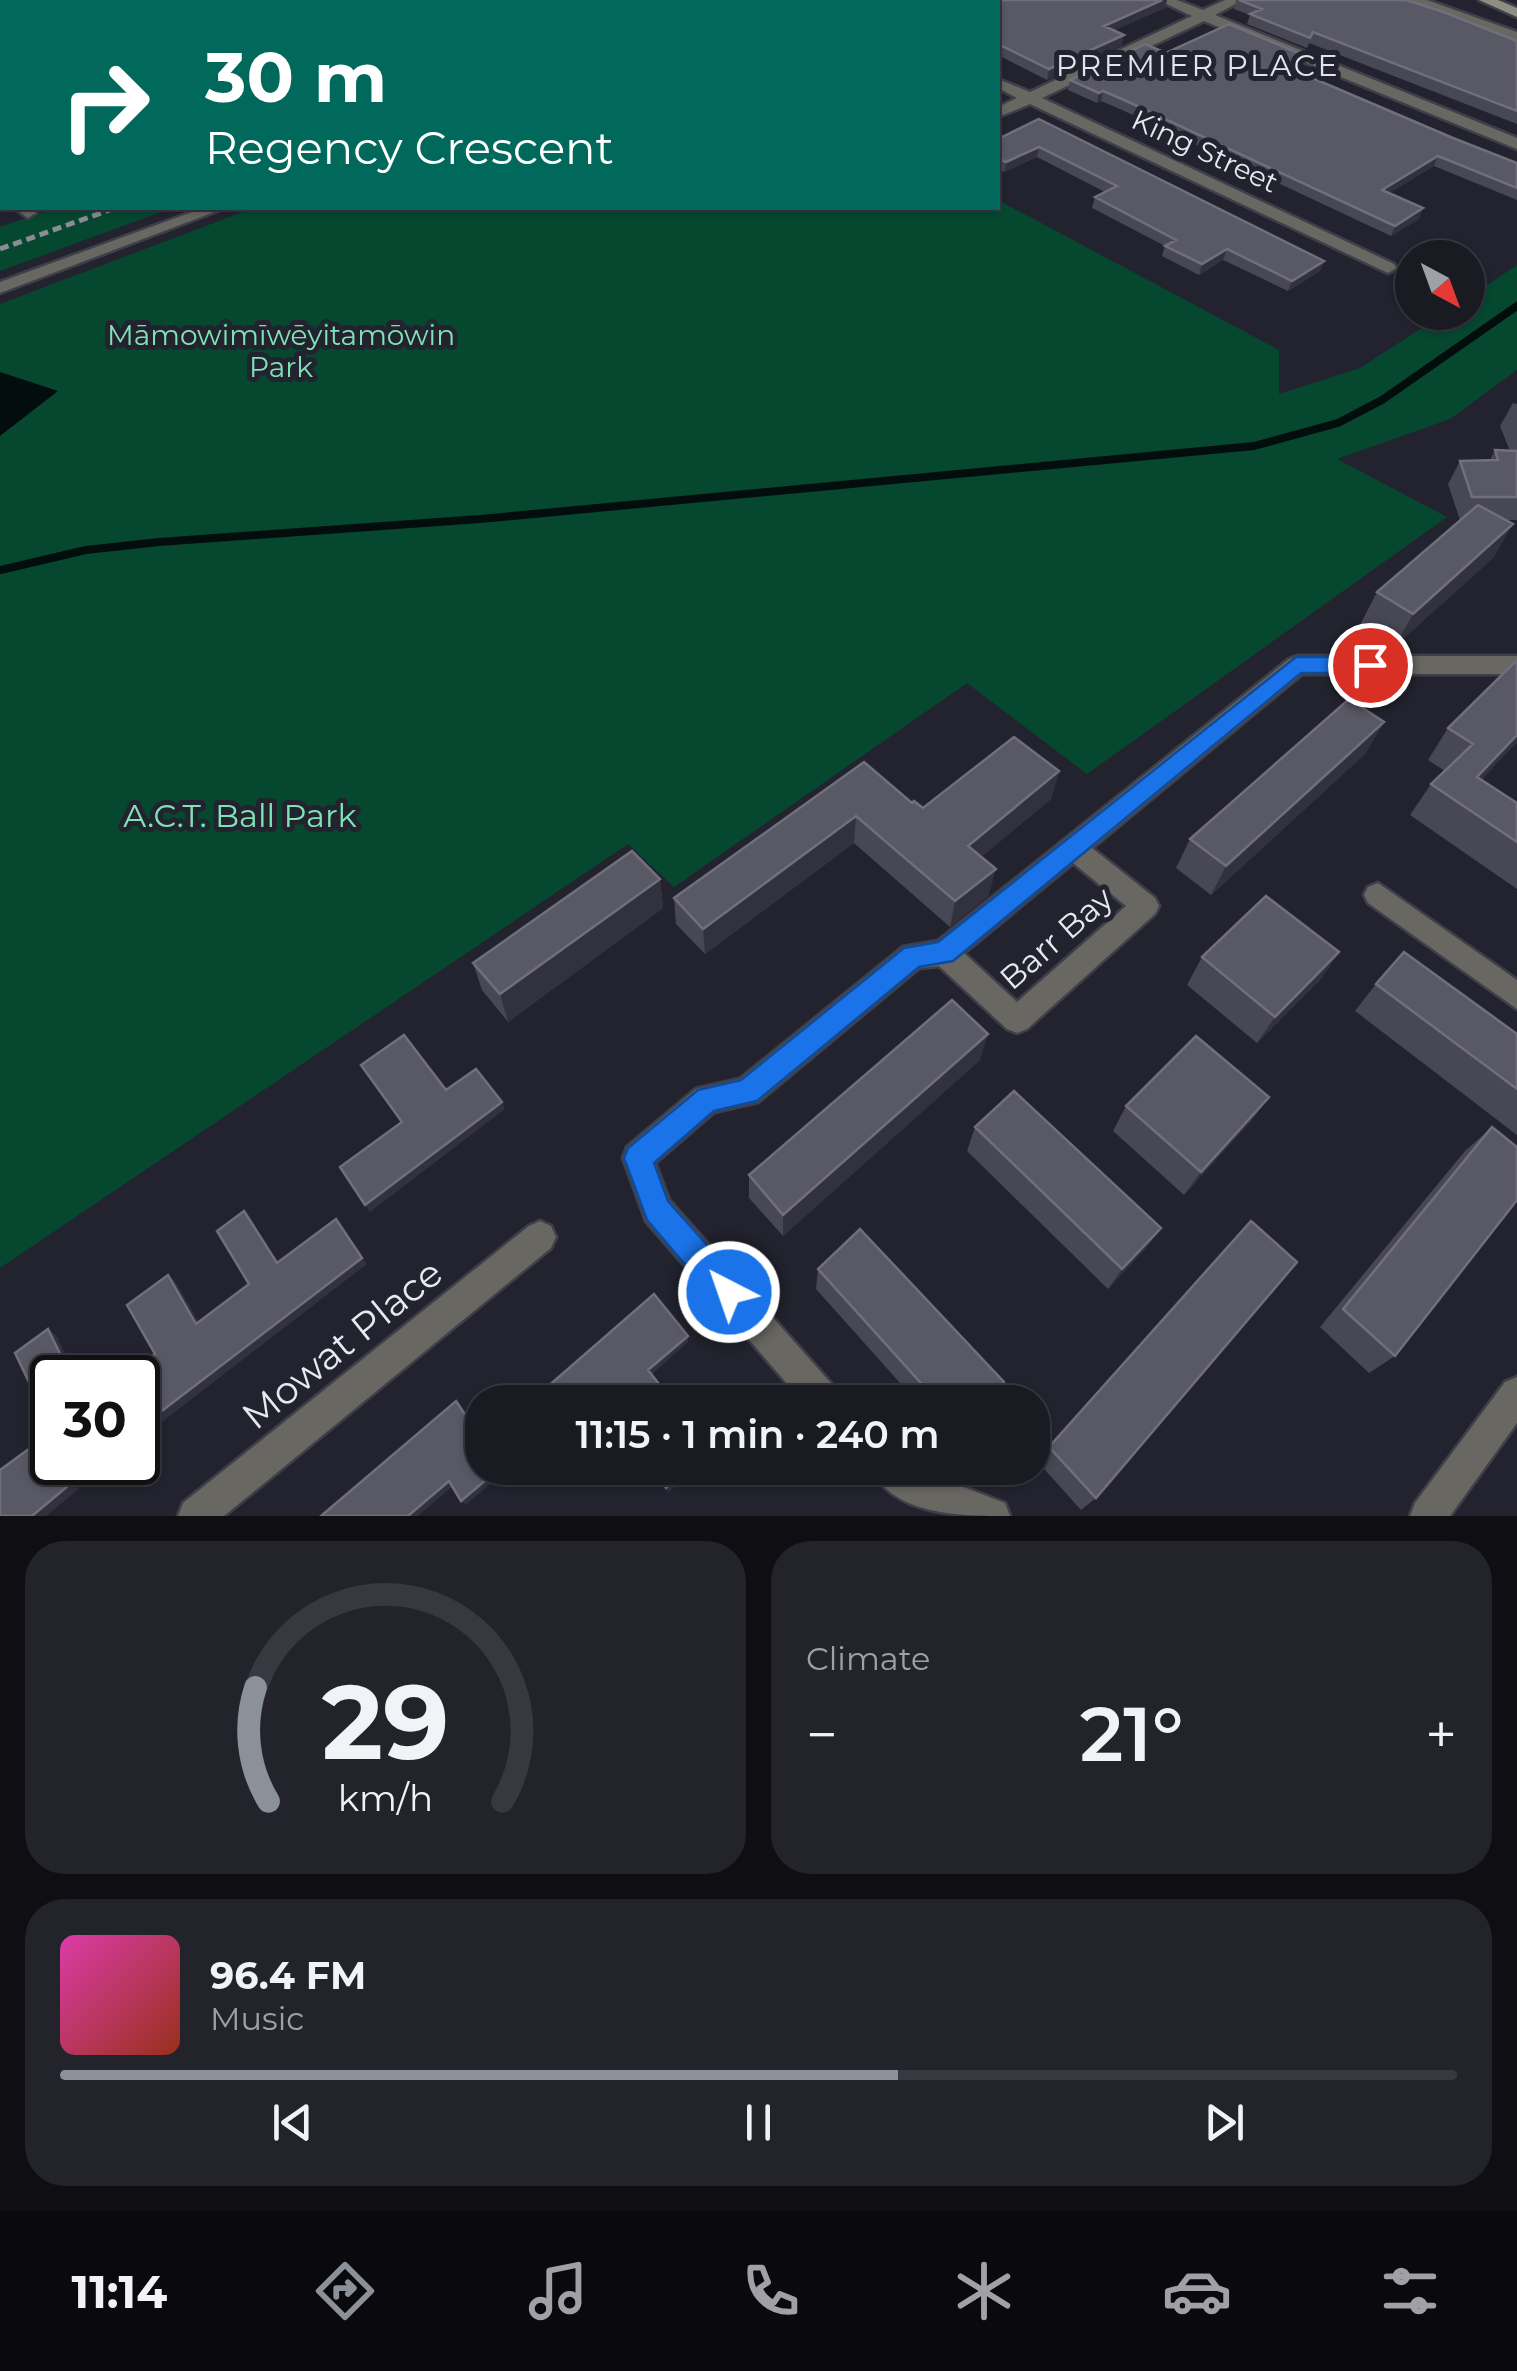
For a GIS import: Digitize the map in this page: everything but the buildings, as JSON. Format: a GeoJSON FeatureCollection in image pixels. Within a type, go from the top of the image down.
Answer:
{"type":"FeatureCollection","features":[{"type":"Feature","properties":{"kind":"main road"},"geometry":{"type":"LineString","coordinates":[[1486,0],[1517,13]]}},
{"type":"Feature","properties":{"kind":"street"},"geometry":{"type":"LineString","coordinates":[[1165,0],[1517,144]]}},
{"type":"Feature","properties":{"kind":"street"},"geometry":{"type":"LineString","coordinates":[[1000,112],[1236,0]]}},
{"type":"Feature","properties":{"kind":"street"},"geometry":{"type":"LineString","coordinates":[[1414,0],[1517,37]]}},
{"type":"Feature","properties":{"kind":"street","name":"King Street"},"geometry":{"type":"LineString","coordinates":[[1000,84],[1388,268]]}},
{"type":"Feature","properties":{"kind":"street"},"geometry":{"type":"LineString","coordinates":[[0,288],[212,210]]}},
{"type":"Feature","properties":{"kind":"street"},"geometry":{"type":"LineString","coordinates":[[810,1385],[657,1210],[638,1158],[707,1099],[747,1092],[913,956],[944,953],[1296,666],[1517,665]]}},
{"type":"Feature","properties":{"kind":"street","name":"Barr Bay"},"geometry":{"type":"LineString","coordinates":[[944,953],[1017,1020],[1145,906],[1073,848]]}},
{"type":"Feature","properties":{"kind":"street"},"geometry":{"type":"LineString","coordinates":[[1378,895],[1517,996]]}},
{"type":"Feature","properties":{"kind":"street","name":"Mowat Place"},"geometry":{"type":"LineString","coordinates":[[196,1516],[540,1237]]}},
{"type":"Feature","properties":{"kind":"street"},"geometry":{"type":"LineString","coordinates":[[1428,1516],[1517,1394]]}},
{"type":"Feature","properties":{"kind":"street"},"geometry":{"type":"LineString","coordinates":[[907,1485],[992,1516]]}},
{"type":"Feature","properties":{"kind":"green space"},"geometry":{"type":"Polygon","coordinates":[[[1000,201],[1279,350],[1279,394],[1360,368],[1419,330],[1485,330],[1485,287],[1517,265],[1517,370],[1450,419],[1337,459],[1447,517],[1087,774],[967,683],[674,887],[628,844],[0,1268],[0,304],[248,210],[1000,210],[1000,201]]]}},
{"type":"Feature","properties":{"kind":"green space"},"geometry":{"type":"Polygon","coordinates":[[[49,210],[167,210],[0,271],[0,227],[49,210]]]}},
{"type":"Feature","properties":{"kind":"shaded area"},"geometry":{"type":"Polygon","coordinates":[[[0,372],[58,391],[0,436],[0,372]]]}},
{"type":"Feature","properties":{"kind":"waterway"},"geometry":{"type":"LineString","coordinates":[[0,570],[86,550],[159,542],[480,519],[1254,446],[1338,423],[1382,400],[1517,306]]}},
{"type":"Feature","properties":{"kind":"railway"},"geometry":{"type":"LineString","coordinates":[[0,249],[109,210]]}},
{"type":"Feature","properties":{"kind":"district","name":"PREMIER PLACE"},"geometry":{"type":"Point","coordinates":[1198,65]}},
{"type":"Feature","properties":{"kind":"route"},"geometry":{"type":"LineString","coordinates":[[729,1292],[657,1210],[638,1158],[707,1099],[747,1092],[913,956],[944,953],[1296,666],[1370,665]]}},
{"type":"Feature","properties":{"kind":"park label","name":"Māmowimīwēyitamōwin Park"},"geometry":{"type":"Point","coordinates":[281,351]}},
{"type":"Feature","properties":{"kind":"park label","name":"A.C.T. Ball Park"},"geometry":{"type":"Point","coordinates":[240,815]}}]}
